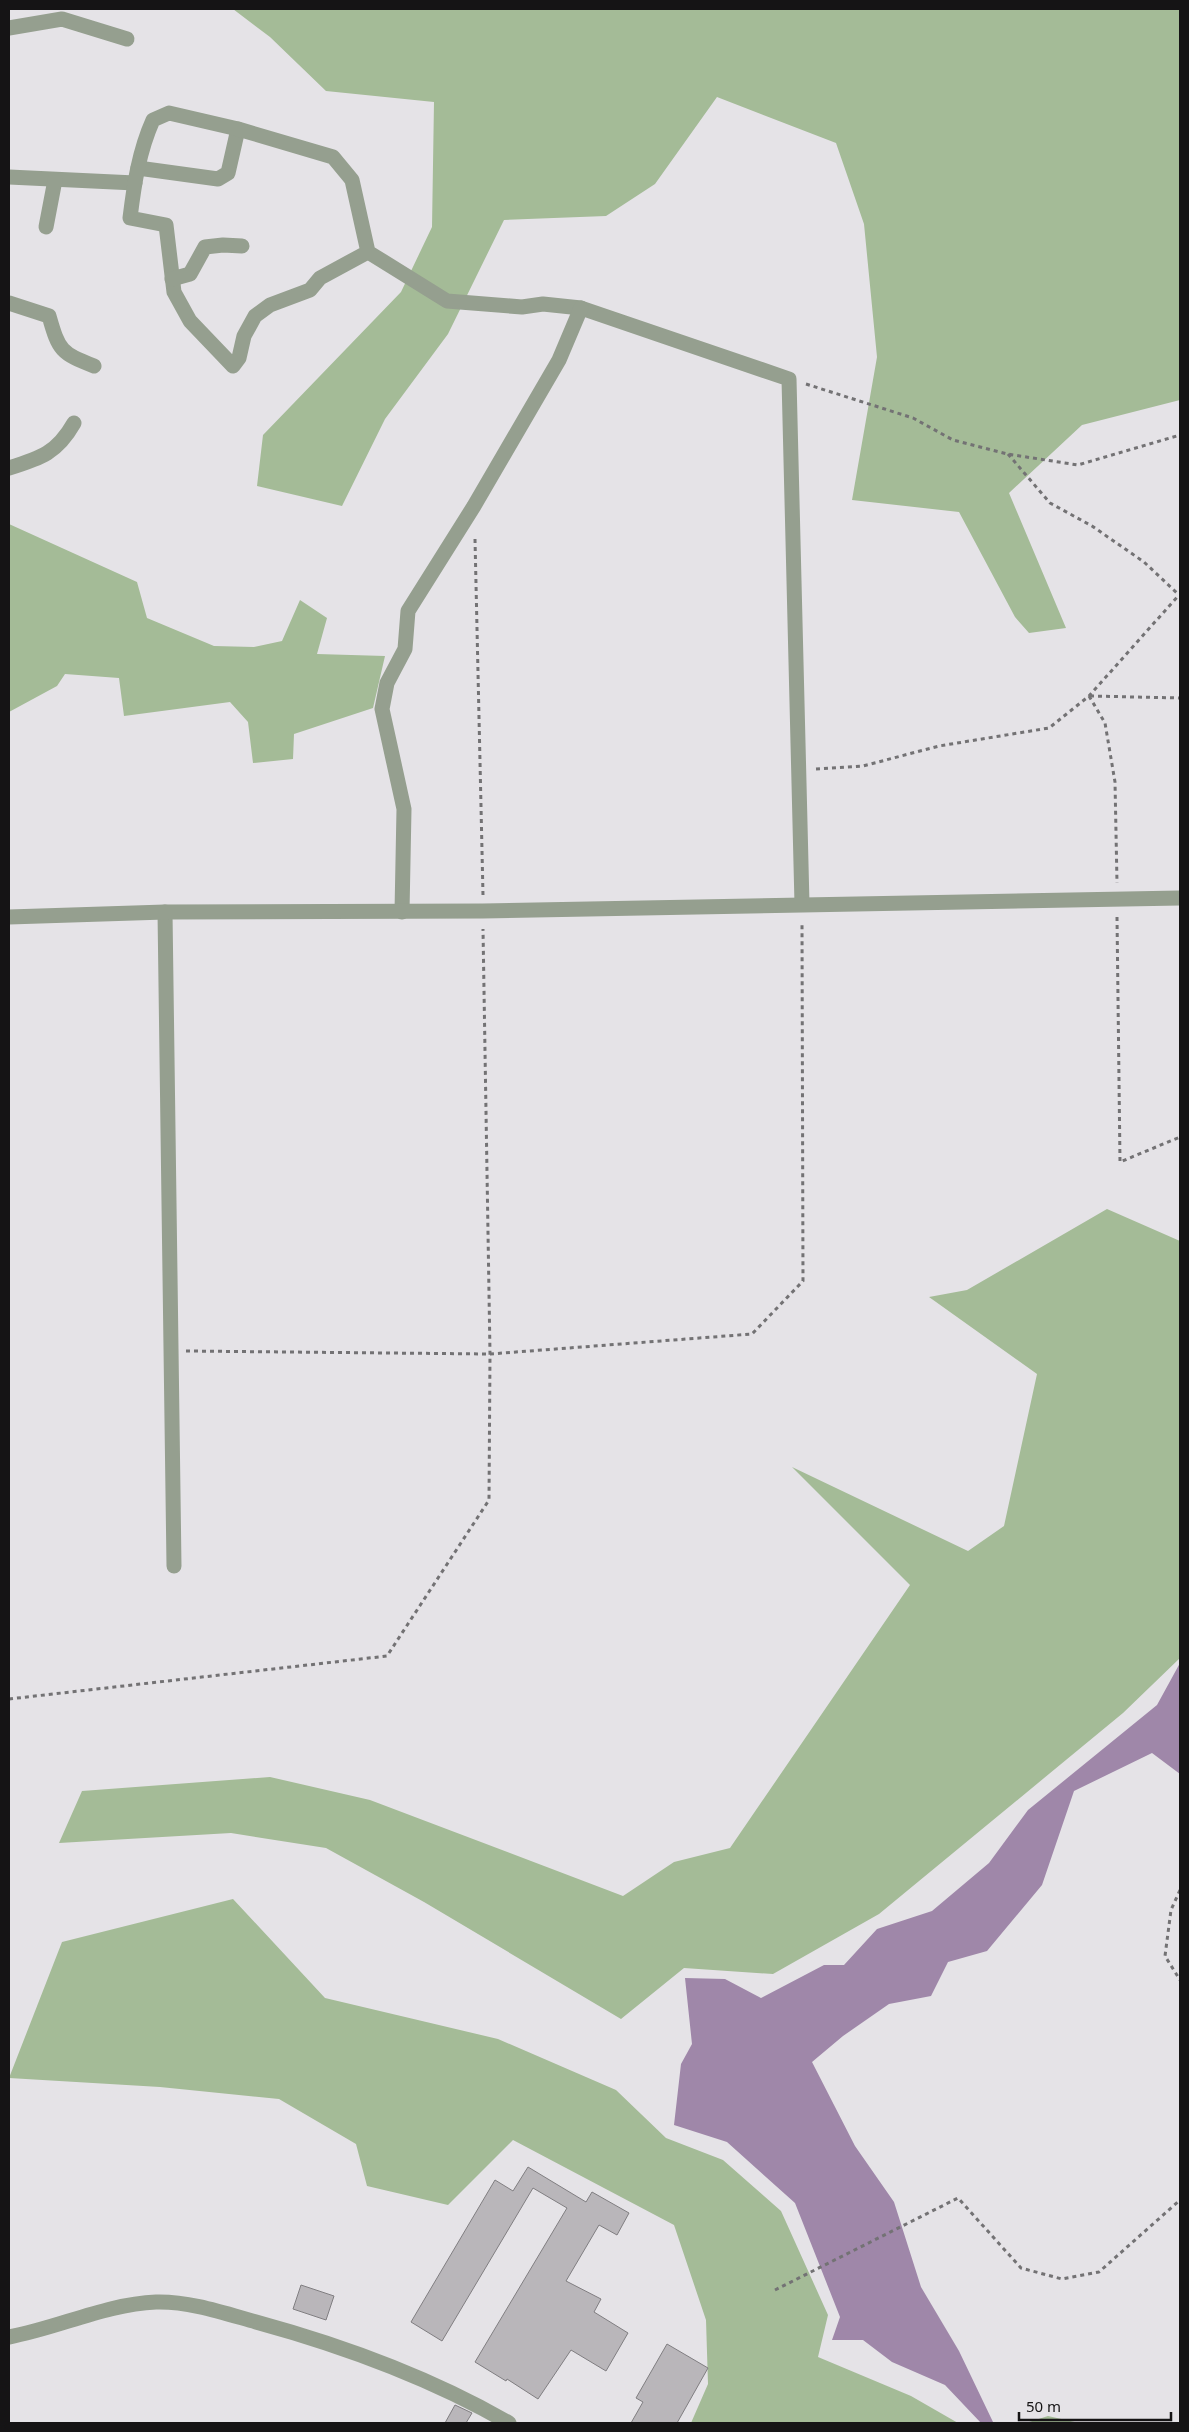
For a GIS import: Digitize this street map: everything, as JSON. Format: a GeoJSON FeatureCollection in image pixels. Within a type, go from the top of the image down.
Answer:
{"type":"FeatureCollection","features":[{"type":"Feature","properties":{"kind":"street"},"geometry":{"type":"LineString","coordinates":[[9,28],[62,19],[127,39]]}},
{"type":"Feature","properties":{"kind":"street"},"geometry":{"type":"LineString","coordinates":[[368,252],[320,278],[310,290],[270,305],[255,316],[244,336],[239,358],[233,366],[190,321],[174,292],[166,225],[130,218],[136,176],[146,136],[153,120],[169,112],[238,128],[334,157],[352,180],[368,252],[447,301],[522,307],[543,304],[581,308],[789,379],[802,904]]}},
{"type":"Feature","properties":{"kind":"street"},"geometry":{"type":"LineString","coordinates":[[9,178],[55,180],[136,176],[218,179],[228,173],[238,128]]}},
{"type":"Feature","properties":{"kind":"street"},"geometry":{"type":"LineString","coordinates":[[46,227],[55,180]]}},
{"type":"Feature","properties":{"kind":"street"},"geometry":{"type":"LineString","coordinates":[[172,279],[190,274],[205,247],[223,245],[242,246]]}},
{"type":"Feature","properties":{"kind":"street"},"geometry":{"type":"LineString","coordinates":[[9,303],[50,316],[54,336],[66,355],[94,366]]}},
{"type":"Feature","properties":{"kind":"street"},"geometry":{"type":"LineString","coordinates":[[402,912],[404,809],[382,709],[387,683],[405,648],[408,610],[474,506],[559,360],[581,308]]}},
{"type":"Feature","properties":{"kind":"street"},"geometry":{"type":"LineString","coordinates":[[9,468],[52,451],[64,440],[74,423]]}},
{"type":"Feature","properties":{"kind":"street"},"geometry":{"type":"LineString","coordinates":[[9,917],[165,912],[483,911],[1180,898]]}},
{"type":"Feature","properties":{"kind":"street"},"geometry":{"type":"LineString","coordinates":[[165,912],[174,1566]]}},
{"type":"Feature","properties":{"kind":"street"},"geometry":{"type":"LineString","coordinates":[[9,2337],[38,2332],[132,2304],[158,2302],[190,2306],[336,2345],[398,2368],[509,2423]]}},
{"type":"Feature","properties":{"kind":"path"},"geometry":{"type":"LineString","coordinates":[[789,379],[913,418],[953,440],[1007,454],[1078,466],[1180,435]]}},
{"type":"Feature","properties":{"kind":"path"},"geometry":{"type":"LineString","coordinates":[[800,770],[863,766],[939,746],[1049,728],[1089,696],[1180,595],[1144,562],[1122,546],[1092,526],[1050,503],[1007,454]]}},
{"type":"Feature","properties":{"kind":"path"},"geometry":{"type":"LineString","coordinates":[[9,1699],[387,1656],[489,1500],[490,1354],[475,535]]}},
{"type":"Feature","properties":{"kind":"path"},"geometry":{"type":"LineString","coordinates":[[1089,696],[1180,698]]}},
{"type":"Feature","properties":{"kind":"path"},"geometry":{"type":"LineString","coordinates":[[1089,696],[1105,723],[1115,782],[1120,1162],[1180,1137]]}},
{"type":"Feature","properties":{"kind":"path"},"geometry":{"type":"LineString","coordinates":[[172,1351],[490,1354],[752,1334],[803,1280],[802,904]]}},
{"type":"Feature","properties":{"kind":"path"},"geometry":{"type":"LineString","coordinates":[[1180,1890],[1171,1910],[1165,1956],[1180,1980]]}},
{"type":"Feature","properties":{"kind":"path"},"geometry":{"type":"LineString","coordinates":[[775,2290],[958,2198],[1021,2268],[1062,2279],[1099,2272],[1180,2200]]}},
{"type":"Feature","properties":{"kind":"green space"},"geometry":{"type":"Polygon","coordinates":[[[233,9],[1180,9],[1180,400],[1082,425],[1009,493],[1066,628],[1029,633],[1015,617],[959,512],[852,500],[877,357],[864,224],[836,143],[717,97],[655,184],[606,216],[504,220],[448,334],[385,419],[342,506],[257,486],[263,435],[401,292],[432,227],[434,102],[326,91],[270,37],[233,9]]]}},
{"type":"Feature","properties":{"kind":"green space"},"geometry":{"type":"Polygon","coordinates":[[[9,524],[137,582],[147,618],[214,646],[254,647],[282,641],[300,600],[327,618],[317,654],[385,656],[373,708],[294,734],[293,759],[253,763],[248,722],[230,702],[124,716],[119,678],[65,674],[57,686],[9,712],[9,524]]]}},
{"type":"Feature","properties":{"kind":"green space"},"geometry":{"type":"Polygon","coordinates":[[[1107,1209],[1180,1241],[1180,1658],[1123,1713],[879,1914],[773,1974],[684,1968],[621,2019],[424,1902],[326,1848],[231,1833],[59,1843],[82,1791],[270,1777],[370,1800],[623,1896],[674,1862],[730,1848],[910,1585],[792,1467],[968,1551],[1004,1526],[1037,1374],[929,1297],[967,1290],[1107,1209]]]}},
{"type":"Feature","properties":{"kind":"green space"},"geometry":{"type":"Polygon","coordinates":[[[233,1899],[325,1998],[498,2039],[616,2090],[666,2138],[723,2160],[781,2211],[828,2315],[818,2357],[911,2396],[958,2423],[691,2423],[708,2384],[706,2320],[674,2225],[513,2140],[448,2205],[367,2186],[356,2144],[279,2099],[160,2087],[9,2078],[62,1942],[233,1899]]]}},
{"type":"Feature","properties":{"kind":"green space"},"geometry":{"type":"Polygon","coordinates":[[[1048,2416],[1079,2423],[1026,2423],[1048,2416]]]}},
{"type":"Feature","properties":{"kind":"shaded area"},"geometry":{"type":"Polygon","coordinates":[[[1180,1663],[1180,1774],[1152,1753],[1074,1791],[1042,1885],[987,1951],[948,1962],[931,1996],[889,2004],[843,2036],[812,2062],[855,2146],[894,2202],[921,2287],[959,2351],[993,2422],[981,2423],[945,2385],[892,2362],[863,2340],[832,2340],[840,2317],[795,2203],[727,2142],[674,2125],[681,2064],[692,2044],[685,1978],[725,1979],[761,1998],[824,1965],[844,1965],[877,1929],[932,1911],[989,1863],[1028,1810],[1157,1705],[1180,1663]]]}},
{"type":"Feature","properties":{"kind":"building"},"geometry":{"type":"Polygon","coordinates":[[[528,2167],[586,2202],[592,2192],[629,2213],[617,2235],[599,2225],[566,2281],[601,2299],[594,2312],[628,2333],[606,2371],[571,2350],[538,2399],[507,2379],[506,2381],[475,2362],[567,2208],[533,2188],[442,2341],[411,2322],[495,2180],[513,2191],[528,2167]]]}},
{"type":"Feature","properties":{"kind":"building"},"geometry":{"type":"Polygon","coordinates":[[[301,2285],[334,2296],[326,2320],[293,2309],[301,2285]]]}},
{"type":"Feature","properties":{"kind":"building"},"geometry":{"type":"Polygon","coordinates":[[[667,2344],[708,2368],[677,2423],[631,2423],[643,2402],[636,2398],[667,2344]]]}},
{"type":"Feature","properties":{"kind":"building"},"geometry":{"type":"Polygon","coordinates":[[[455,2405],[472,2413],[466,2423],[445,2423],[455,2405]]]}}]}
